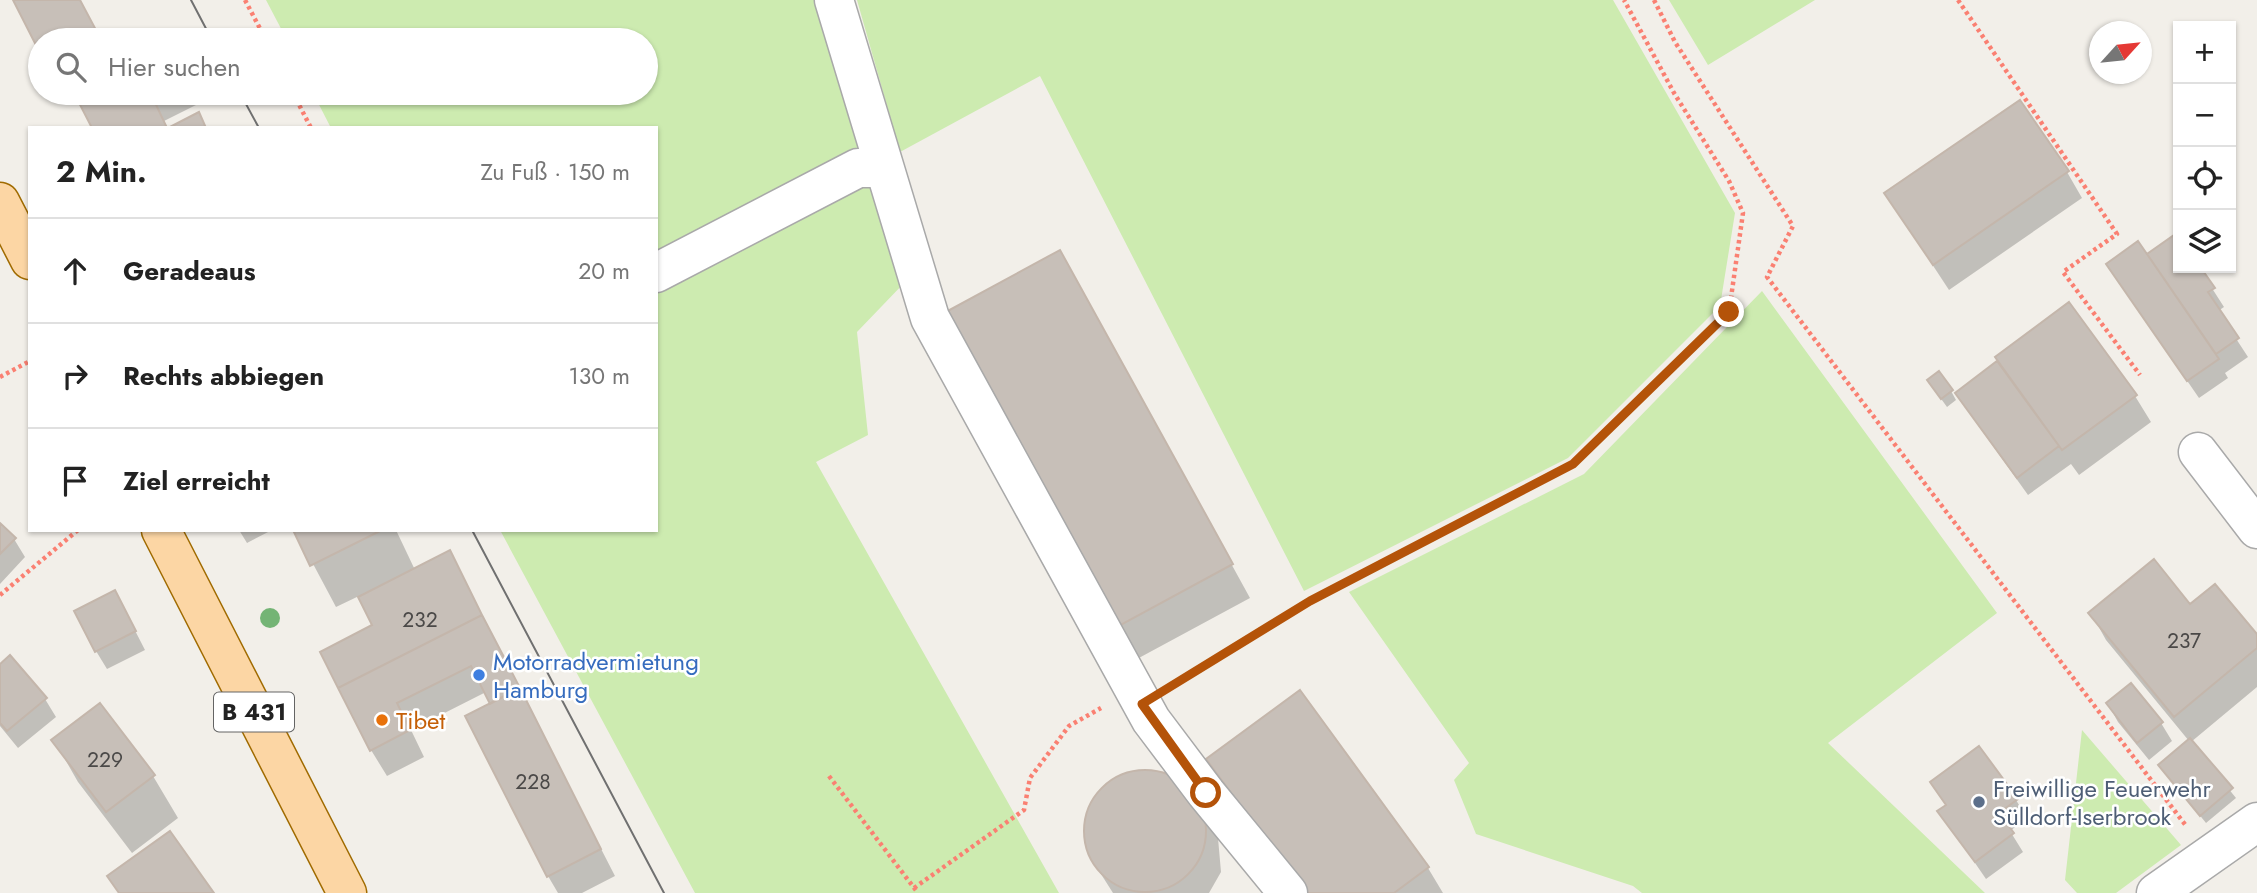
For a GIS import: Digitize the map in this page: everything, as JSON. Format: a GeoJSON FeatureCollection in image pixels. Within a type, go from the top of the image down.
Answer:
{"type":"FeatureCollection","features":[{"type":"Feature","properties":{"kind":"main road"},"geometry":{"type":"LineString","coordinates":[[0,202],[28,256]]}},
{"type":"Feature","properties":{"kind":"main road","name":"B 431"},"geometry":{"type":"LineString","coordinates":[[162,532],[346,893]]}},
{"type":"Feature","properties":{"kind":"street"},"geometry":{"type":"LineString","coordinates":[[834,0],[930,318],[1138,697],[1206,793],[1288,893]]}},
{"type":"Feature","properties":{"kind":"street"},"geometry":{"type":"LineString","coordinates":[[658,272],[858,168],[884,168]]}},
{"type":"Feature","properties":{"kind":"street"},"geometry":{"type":"LineString","coordinates":[[2198,452],[2257,529]]}},
{"type":"Feature","properties":{"kind":"street"},"geometry":{"type":"LineString","coordinates":[[2156,893],[2257,822]]}},
{"type":"Feature","properties":{"kind":"path"},"geometry":{"type":"LineString","coordinates":[[245,0],[260,28]]}},
{"type":"Feature","properties":{"kind":"path"},"geometry":{"type":"LineString","coordinates":[[914,888],[1024,810],[1030,778],[1069,726],[1138,697],[1310,601],[1573,464],[1729,312],[1743,213],[1729,181],[1674,93],[1624,0]]}},
{"type":"Feature","properties":{"kind":"path"},"geometry":{"type":"LineString","coordinates":[[1654,0],[1675,42],[1793,226],[1767,277],[2210,855]]}},
{"type":"Feature","properties":{"kind":"path"},"geometry":{"type":"LineString","coordinates":[[1958,0],[2117,234],[2063,272],[2140,375]]}},
{"type":"Feature","properties":{"kind":"path"},"geometry":{"type":"LineString","coordinates":[[299,105],[310,126]]}},
{"type":"Feature","properties":{"kind":"path"},"geometry":{"type":"LineString","coordinates":[[0,377],[28,362]]}},
{"type":"Feature","properties":{"kind":"path"},"geometry":{"type":"LineString","coordinates":[[0,595],[76,532]]}},
{"type":"Feature","properties":{"kind":"path"},"geometry":{"type":"LineString","coordinates":[[829,776],[918,893]]}},
{"type":"Feature","properties":{"kind":"green space"},"geometry":{"type":"Polygon","coordinates":[[[266,0],[820,0],[906,281],[857,332],[868,435],[816,462],[1059,893],[695,893],[501,532],[658,532],[658,126],[330,126],[319,105],[658,105],[658,28],[281,28],[266,0]]]}},
{"type":"Feature","properties":{"kind":"green space"},"geometry":{"type":"Polygon","coordinates":[[[857,0],[1613,0],[1735,213],[1720,306],[1568,458],[1304,591],[1040,76],[900,152],[857,0]]]}},
{"type":"Feature","properties":{"kind":"green space"},"geometry":{"type":"Polygon","coordinates":[[[1669,0],[1815,0],[1708,65],[1669,0]]]}},
{"type":"Feature","properties":{"kind":"green space"},"geometry":{"type":"Polygon","coordinates":[[[1762,291],[1997,613],[1828,743],[1985,893],[1642,893],[1633,886],[1476,834],[1454,780],[1469,763],[1349,592],[1584,474],[1762,291]]]}},
{"type":"Feature","properties":{"kind":"green space"},"geometry":{"type":"Polygon","coordinates":[[[2082,730],[2181,845],[2116,893],[2077,893],[2065,880],[2082,730]]]}},
{"type":"Feature","properties":{"kind":"building"},"geometry":{"type":"Polygon","coordinates":[[[13,0],[80,0],[95,28],[28,28],[13,0]]]}},
{"type":"Feature","properties":{"kind":"building"},"geometry":{"type":"Polygon","coordinates":[[[2020,100],[2069,171],[1933,265],[1884,193],[2020,100]]]}},
{"type":"Feature","properties":{"kind":"building"},"geometry":{"type":"Polygon","coordinates":[[[80,105],[156,105],[166,126],[91,126],[80,105]]]}},
{"type":"Feature","properties":{"kind":"building"},"geometry":{"type":"Polygon","coordinates":[[[199,112],[205,126],[172,126],[199,112]]]}},
{"type":"Feature","properties":{"kind":"building"},"geometry":{"type":"Polygon","coordinates":[[[2173,236],[2173,273],[2204,273],[2215,288],[2208,292],[2239,338],[2216,354],[2147,254],[2173,236]]]}},
{"type":"Feature","properties":{"kind":"building"},"geometry":{"type":"Polygon","coordinates":[[[2138,241],[2219,359],[2187,381],[2106,264],[2138,241]]]}},
{"type":"Feature","properties":{"kind":"building"},"geometry":{"type":"Polygon","coordinates":[[[1060,250],[1233,564],[1117,627],[944,313],[1060,250]]]}},
{"type":"Feature","properties":{"kind":"building"},"geometry":{"type":"Polygon","coordinates":[[[2069,302],[2137,395],[2062,450],[1995,357],[2069,302]]]}},
{"type":"Feature","properties":{"kind":"building"},"geometry":{"type":"Polygon","coordinates":[[[1997,361],[2059,446],[2017,478],[1955,393],[1997,361]]]}},
{"type":"Feature","properties":{"kind":"building"},"geometry":{"type":"Polygon","coordinates":[[[1939,371],[1953,390],[1941,399],[1927,380],[1939,371]]]}},
{"type":"Feature","properties":{"kind":"building"},"geometry":{"type":"Polygon","coordinates":[[[0,523],[16,538],[0,554],[0,523]]]}},
{"type":"Feature","properties":{"kind":"building"},"geometry":{"type":"Polygon","coordinates":[[[294,532],[378,532],[310,566],[294,532]]]}},
{"type":"Feature","properties":{"kind":"building"},"geometry":{"type":"Polygon","coordinates":[[[450,550],[482,615],[338,688],[320,652],[372,625],[358,597],[450,550]]]}},
{"type":"Feature","properties":{"kind":"building"},"geometry":{"type":"Polygon","coordinates":[[[2154,559],[2190,604],[2215,584],[2257,634],[2257,648],[2174,717],[2088,613],[2154,559]]]}},
{"type":"Feature","properties":{"kind":"building"},"geometry":{"type":"Polygon","coordinates":[[[115,590],[136,631],[95,652],[74,611],[115,590]]]}},
{"type":"Feature","properties":{"kind":"building"},"geometry":{"type":"Polygon","coordinates":[[[482,615],[520,688],[490,704],[471,666],[397,703],[410,730],[370,751],[338,688],[482,615]]]}},
{"type":"Feature","properties":{"kind":"building"},"geometry":{"type":"Polygon","coordinates":[[[10,655],[47,698],[7,731],[0,723],[0,664],[10,655]]]}},
{"type":"Feature","properties":{"kind":"building"},"geometry":{"type":"Polygon","coordinates":[[[2131,683],[2163,722],[2137,743],[2106,703],[2131,683]]]}},
{"type":"Feature","properties":{"kind":"building"},"geometry":{"type":"Polygon","coordinates":[[[520,688],[601,849],[547,877],[465,716],[520,688]]]}},
{"type":"Feature","properties":{"kind":"building"},"geometry":{"type":"Polygon","coordinates":[[[1300,690],[1429,867],[1394,893],[1305,893],[1206,759],[1300,690]]]}},
{"type":"Feature","properties":{"kind":"building"},"geometry":{"type":"Polygon","coordinates":[[[100,703],[155,775],[106,812],[51,740],[100,703]]]}},
{"type":"Feature","properties":{"kind":"building"},"geometry":{"type":"Polygon","coordinates":[[[2190,738],[2233,788],[2200,816],[2158,765],[2190,738]]]}},
{"type":"Feature","properties":{"kind":"building","name":"Freiwillige Feuerwehr Sülldorf-Iserbrook"},"geometry":{"type":"Polygon","coordinates":[[[1979,746],[2018,799],[1999,813],[2014,833],[1975,862],[1937,811],[1946,805],[1930,782],[1979,746]]]}},
{"type":"Feature","properties":{"kind":"building"},"geometry":{"type":"Polygon","coordinates":[[[1145,770],[1168,774],[1188,788],[1202,808],[1206,831],[1202,854],[1188,874],[1168,888],[1145,892],[1122,888],[1102,874],[1088,854],[1084,831],[1088,808],[1102,788],[1122,774],[1145,770]]]}},
{"type":"Feature","properties":{"kind":"building"},"geometry":{"type":"Polygon","coordinates":[[[170,831],[214,893],[119,893],[107,876],[170,831]]]}},
{"type":"Feature","properties":{"kind":"tram line"},"geometry":{"type":"LineString","coordinates":[[191,0],[206,28]]}},
{"type":"Feature","properties":{"kind":"tram line"},"geometry":{"type":"LineString","coordinates":[[247,105],[258,126]]}},
{"type":"Feature","properties":{"kind":"tram line"},"geometry":{"type":"LineString","coordinates":[[473,532],[664,893]]}},
{"type":"Feature","properties":{"kind":"place","name":"Motorradvermietung Hamburg"},"geometry":{"type":"Point","coordinates":[479,675]}},
{"type":"Feature","properties":{"kind":"place","name":"Tibet"},"geometry":{"type":"Point","coordinates":[382,720]}},
{"type":"Feature","properties":{"kind":"place","name":"Freiwillige Feuerwehr Sülldorf-Iserbrook"},"geometry":{"type":"Point","coordinates":[1979,802]}},
{"type":"Feature","properties":{"kind":"route"},"geometry":{"type":"LineString","coordinates":[[1206,793],[1142,704],[1310,601],[1573,464],[1729,312]]}}]}
